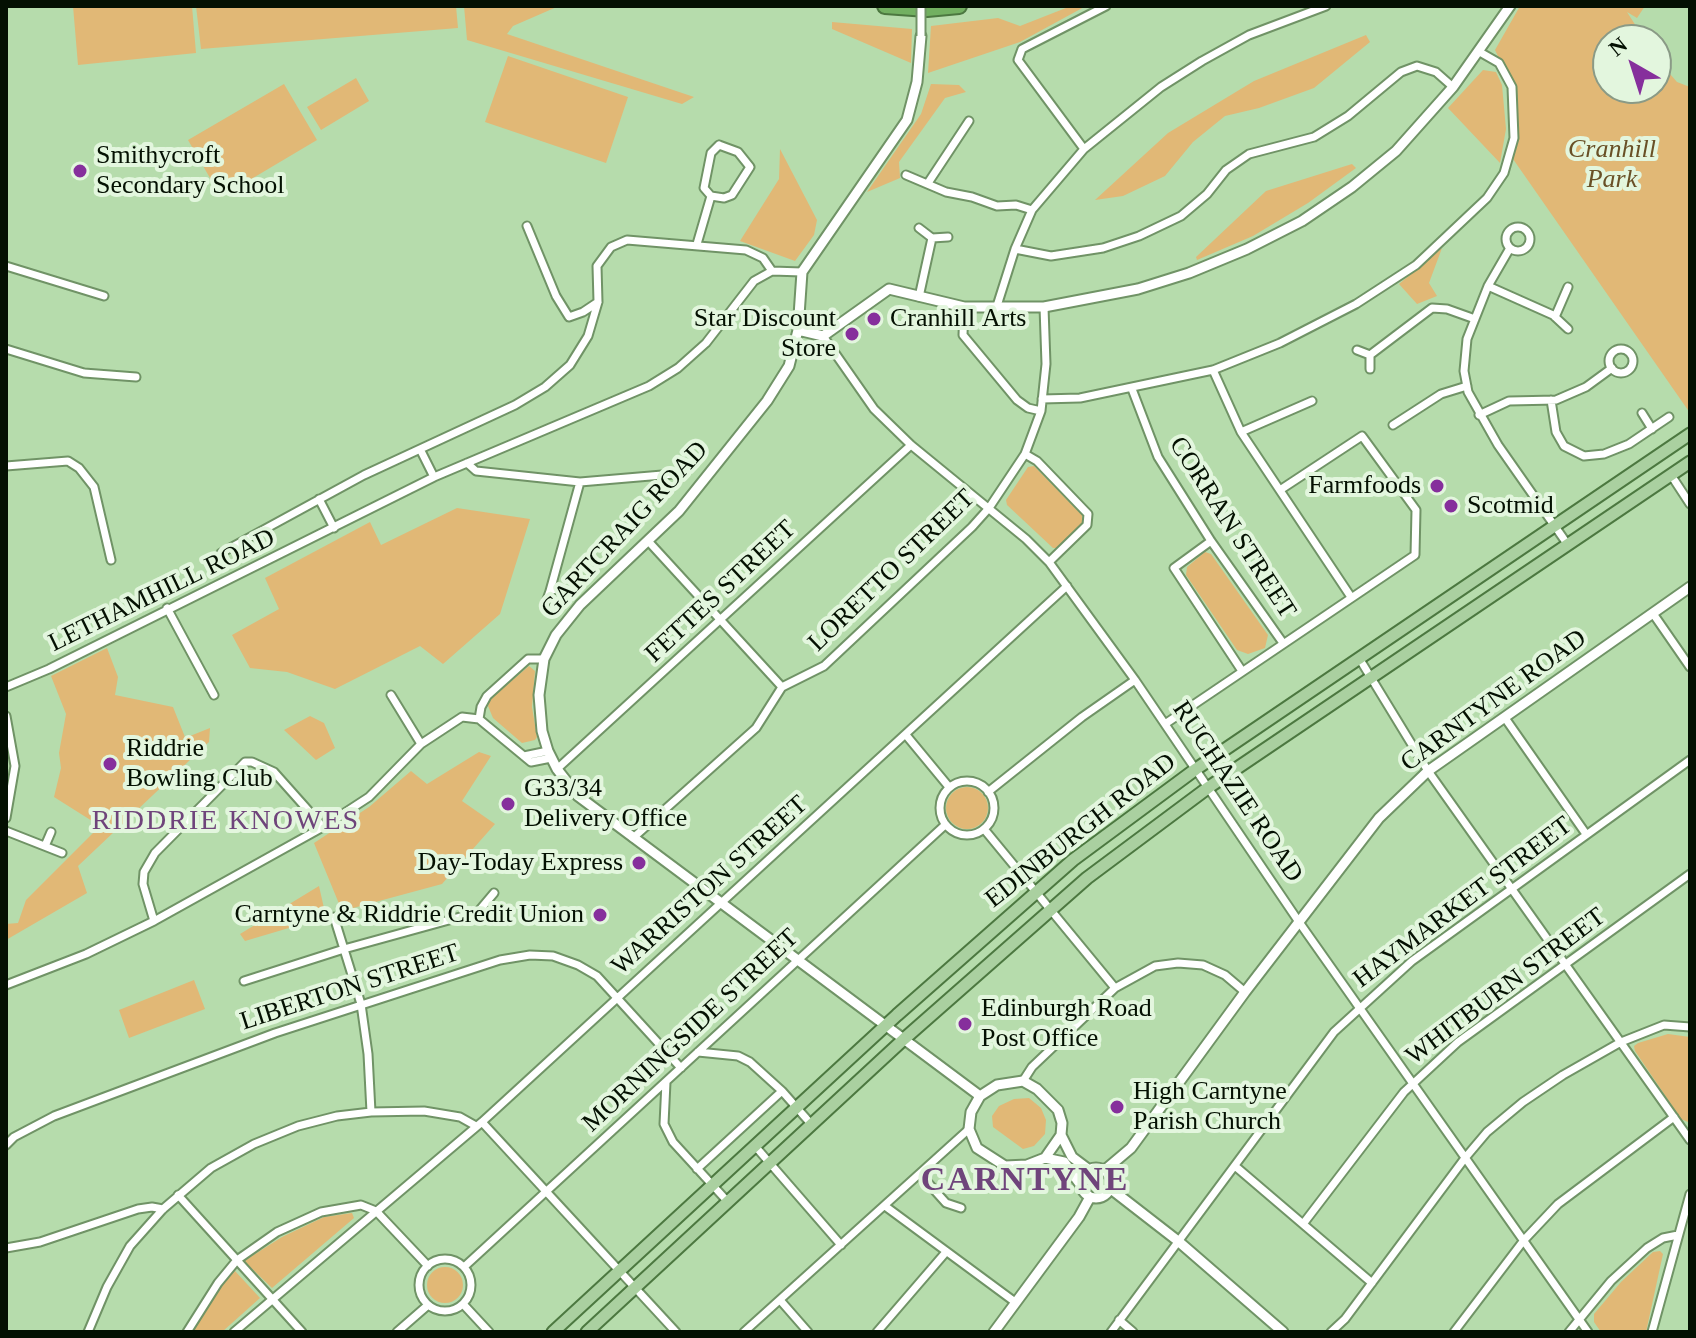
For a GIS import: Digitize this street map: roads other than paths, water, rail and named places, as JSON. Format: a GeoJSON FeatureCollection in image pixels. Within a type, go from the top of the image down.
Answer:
{"type":"FeatureCollection","features":[{"type":"Feature","properties":{"kind":"highway"},"geometry":{"type":"LineString","coordinates":[[885,6],[927,9],[959,6]]}},
{"type":"Feature","properties":{"kind":"main road","name":"EDINBURGH ROAD"},"geometry":{"type":"LineString","coordinates":[[553,1332],[886,1025],[1092,845],[1196,769],[1690,434]]}},
{"type":"Feature","properties":{"kind":"main road","name":"EDINBURGH ROAD"},"geometry":{"type":"LineString","coordinates":[[587,1332],[904,1039],[1087,878],[1209,787],[1690,462]]}},
{"type":"Feature","properties":{"kind":"main road"},"geometry":{"type":"LineString","coordinates":[[1627,477],[1639,496]]}},
{"type":"Feature","properties":{"kind":"street"},"geometry":{"type":"LineString","coordinates":[[772,271],[802,272],[907,120],[917,82],[921,6]]}},
{"type":"Feature","properties":{"kind":"street"},"geometry":{"type":"LineString","coordinates":[[1084,149],[1018,60],[1022,49],[1106,6]]}},
{"type":"Feature","properties":{"kind":"street"},"geometry":{"type":"LineString","coordinates":[[996,309],[1015,249],[1032,210],[1084,149],[1161,87],[1202,61],[1249,35],[1311,8],[1326,6]]}},
{"type":"Feature","properties":{"kind":"street"},"geometry":{"type":"LineString","coordinates":[[798,330],[823,336],[889,289],[964,307],[1044,307],[1138,289],[1189,273],[1247,249],[1302,221],[1352,187],[1396,151],[1453,87],[1510,6]]}},
{"type":"Feature","properties":{"kind":"street"},"geometry":{"type":"LineString","coordinates":[[1042,399],[1080,398],[1213,370],[1280,343],[1356,304],[1416,265],[1487,198],[1504,173],[1514,138],[1512,87],[1499,63],[1478,51]]}},
{"type":"Feature","properties":{"kind":"street"},"geometry":{"type":"LineString","coordinates":[[1015,249],[1051,256],[1103,248],[1139,236],[1181,216],[1207,194],[1226,170],[1249,154],[1314,137],[1348,116],[1401,72],[1417,66],[1436,72],[1453,87]]}},
{"type":"Feature","properties":{"kind":"street"},"geometry":{"type":"LineString","coordinates":[[928,183],[969,121]]}},
{"type":"Feature","properties":{"kind":"street"},"geometry":{"type":"LineString","coordinates":[[719,145],[738,152],[750,167],[732,195],[724,198],[711,196],[704,188],[711,153],[719,145]]}},
{"type":"Feature","properties":{"kind":"street"},"geometry":{"type":"LineString","coordinates":[[906,175],[946,192],[997,206],[1016,205],[1032,210]]}},
{"type":"Feature","properties":{"kind":"street"},"geometry":{"type":"LineString","coordinates":[[697,244],[711,196]]}},
{"type":"Feature","properties":{"kind":"street"},"geometry":{"type":"LineString","coordinates":[[527,226],[556,296],[569,317],[598,302]]}},
{"type":"Feature","properties":{"kind":"street"},"geometry":{"type":"LineString","coordinates":[[919,228],[932,238],[948,237]]}},
{"type":"Feature","properties":{"kind":"street"},"geometry":{"type":"LineString","coordinates":[[919,297],[932,238]]}},
{"type":"Feature","properties":{"kind":"street","name":"LETHAMHILL ROAD"},"geometry":{"type":"LineString","coordinates":[[6,687],[49,669],[434,477],[649,386],[678,368],[706,343],[754,281],[772,271],[763,258],[746,250],[627,240],[611,247],[597,266],[598,302],[588,336],[570,365],[545,387],[421,451],[364,475],[221,553]]}},
{"type":"Feature","properties":{"kind":"street"},"geometry":{"type":"LineString","coordinates":[[1510,248],[1488,286],[1467,339],[1464,371],[1479,415],[1568,545]]}},
{"type":"Feature","properties":{"kind":"street"},"geometry":{"type":"LineString","coordinates":[[6,266],[104,296]]}},
{"type":"Feature","properties":{"kind":"street","name":"GARTCRAIG ROAD"},"geometry":{"type":"LineString","coordinates":[[802,272],[798,330],[789,366],[767,401],[679,511],[580,605],[556,635],[543,663],[539,695],[542,731],[557,769],[578,796],[980,1096]]}},
{"type":"Feature","properties":{"kind":"street"},"geometry":{"type":"LineString","coordinates":[[1488,286],[1555,317],[1568,329]]}},
{"type":"Feature","properties":{"kind":"street"},"geometry":{"type":"LineString","coordinates":[[1555,317],[1568,287]]}},
{"type":"Feature","properties":{"kind":"street"},"geometry":{"type":"LineString","coordinates":[[964,307],[963,335],[1017,400],[1028,408],[1041,411]]}},
{"type":"Feature","properties":{"kind":"street","name":"LORETTO STREET"},"geometry":{"type":"LineString","coordinates":[[782,687],[824,666],[989,508],[1025,454],[1041,411],[1047,339],[1044,307]]}},
{"type":"Feature","properties":{"kind":"street"},"geometry":{"type":"LineString","coordinates":[[1370,355],[1432,308],[1447,309],[1475,319]]}},
{"type":"Feature","properties":{"kind":"street","name":"RUCHAZIE ROAD"},"geometry":{"type":"LineString","coordinates":[[823,336],[874,409],[911,445],[1026,539],[1049,562],[1135,680],[1299,922],[1588,1332]]}},
{"type":"Feature","properties":{"kind":"street"},"geometry":{"type":"LineString","coordinates":[[6,349],[84,373],[136,377]]}},
{"type":"Feature","properties":{"kind":"street"},"geometry":{"type":"LineString","coordinates":[[1357,350],[1370,355]]}},
{"type":"Feature","properties":{"kind":"street"},"geometry":{"type":"LineString","coordinates":[[1370,355],[1370,369]]}},
{"type":"Feature","properties":{"kind":"street"},"geometry":{"type":"LineString","coordinates":[[1479,415],[1509,401],[1551,400],[1586,387],[1612,368]]}},
{"type":"Feature","properties":{"kind":"street"},"geometry":{"type":"LineString","coordinates":[[1213,370],[1241,432],[1351,597]]}},
{"type":"Feature","properties":{"kind":"street"},"geometry":{"type":"LineString","coordinates":[[1393,425],[1441,394],[1467,386]]}},
{"type":"Feature","properties":{"kind":"street","name":"CORRAN STREET"},"geometry":{"type":"LineString","coordinates":[[1132,389],[1158,457],[1211,541],[1283,643]]}},
{"type":"Feature","properties":{"kind":"street"},"geometry":{"type":"LineString","coordinates":[[1551,400],[1556,432],[1564,446],[1584,456],[1604,454],[1629,444],[1669,417]]}},
{"type":"Feature","properties":{"kind":"street"},"geometry":{"type":"LineString","coordinates":[[1241,432],[1299,402],[1312,401]]}},
{"type":"Feature","properties":{"kind":"street"},"geometry":{"type":"LineString","coordinates":[[1642,413],[1652,429]]}},
{"type":"Feature","properties":{"kind":"street"},"geometry":{"type":"LineString","coordinates":[[1165,724],[1415,555],[1416,510],[1362,436],[1280,490]]}},
{"type":"Feature","properties":{"kind":"street","name":"FETTES STREET"},"geometry":{"type":"LineString","coordinates":[[557,769],[911,445]]}},
{"type":"Feature","properties":{"kind":"street"},"geometry":{"type":"LineString","coordinates":[[421,451],[434,477]]}},
{"type":"Feature","properties":{"kind":"street"},"geometry":{"type":"LineString","coordinates":[[1025,454],[1037,461],[1088,514],[1087,525],[1049,562]]}},
{"type":"Feature","properties":{"kind":"street"},"geometry":{"type":"LineString","coordinates":[[6,466],[68,461],[79,468],[94,487],[111,560]]}},
{"type":"Feature","properties":{"kind":"street"},"geometry":{"type":"LineString","coordinates":[[467,463],[476,471],[580,482],[674,474]]}},
{"type":"Feature","properties":{"kind":"street"},"geometry":{"type":"LineString","coordinates":[[1671,475],[1690,504]]}},
{"type":"Feature","properties":{"kind":"street"},"geometry":{"type":"LineString","coordinates":[[545,605],[580,482]]}},
{"type":"Feature","properties":{"kind":"street"},"geometry":{"type":"LineString","coordinates":[[319,499],[334,528]]}},
{"type":"Feature","properties":{"kind":"street"},"geometry":{"type":"LineString","coordinates":[[1211,541],[1174,568],[1242,671]]}},
{"type":"Feature","properties":{"kind":"street"},"geometry":{"type":"LineString","coordinates":[[633,838],[756,728],[782,687],[649,542]]}},
{"type":"Feature","properties":{"kind":"street","name":"WARRISTON STREET"},"geometry":{"type":"LineString","coordinates":[[234,1332],[479,1124],[1067,586]]}},
{"type":"Feature","properties":{"kind":"street","name":"CARNTYNE ROAD"},"geometry":{"type":"LineString","coordinates":[[1105,1170],[1131,1148],[1245,992],[1379,818],[1428,771],[1690,587]]}},
{"type":"Feature","properties":{"kind":"street"},"geometry":{"type":"LineString","coordinates":[[550,591],[559,588]]}},
{"type":"Feature","properties":{"kind":"street"},"geometry":{"type":"LineString","coordinates":[[167,608],[214,695]]}},
{"type":"Feature","properties":{"kind":"street"},"geometry":{"type":"LineString","coordinates":[[1654,615],[1690,667]]}},
{"type":"Feature","properties":{"kind":"street"},"geometry":{"type":"LineString","coordinates":[[1359,658],[1428,771],[1690,1140]]}},
{"type":"Feature","properties":{"kind":"street"},"geometry":{"type":"LineString","coordinates":[[479,719],[487,696],[524,663],[543,663]]}},
{"type":"Feature","properties":{"kind":"street"},"geometry":{"type":"LineString","coordinates":[[988,792],[1082,717],[1135,680]]}},
{"type":"Feature","properties":{"kind":"street"},"geometry":{"type":"LineString","coordinates":[[391,695],[421,744]]}},
{"type":"Feature","properties":{"kind":"street"},"geometry":{"type":"LineString","coordinates":[[6,716],[15,766],[6,818]]}},
{"type":"Feature","properties":{"kind":"street"},"geometry":{"type":"LineString","coordinates":[[6,985],[86,954],[154,921],[323,827],[369,797],[421,744],[462,717],[479,719],[531,762],[550,754]]}},
{"type":"Feature","properties":{"kind":"street"},"geometry":{"type":"LineString","coordinates":[[1505,718],[1586,834]]}},
{"type":"Feature","properties":{"kind":"street"},"geometry":{"type":"LineString","coordinates":[[906,735],[949,787]]}},
{"type":"Feature","properties":{"kind":"street","name":"HAYMARKET STREET"},"geometry":{"type":"LineString","coordinates":[[1111,1332],[1310,1062],[1359,1007],[1412,961],[1690,760]]}},
{"type":"Feature","properties":{"kind":"street"},"geometry":{"type":"LineString","coordinates":[[154,921],[143,884],[144,872],[155,853],[245,762],[274,772],[323,827]]}},
{"type":"Feature","properties":{"kind":"street"},"geometry":{"type":"LineString","coordinates":[[965,781],[974,782],[988,792],[992,799],[993,815],[984,829],[968,835],[945,825],[939,809],[940,801],[949,787],[965,781]]}},
{"type":"Feature","properties":{"kind":"street","name":"MORNINGSIDE STREET"},"geometry":{"type":"LineString","coordinates":[[464,1267],[945,825]]}},
{"type":"Feature","properties":{"kind":"street"},"geometry":{"type":"LineString","coordinates":[[984,829],[1115,988]]}},
{"type":"Feature","properties":{"kind":"street"},"geometry":{"type":"LineString","coordinates":[[6,831],[62,853]]}},
{"type":"Feature","properties":{"kind":"street"},"geometry":{"type":"LineString","coordinates":[[45,846],[51,832]]}},
{"type":"Feature","properties":{"kind":"street","name":"WHITBURN STREET"},"geometry":{"type":"LineString","coordinates":[[1303,1224],[1413,1083],[1458,1042],[1690,874]]}},
{"type":"Feature","properties":{"kind":"street"},"geometry":{"type":"LineString","coordinates":[[244,981],[344,949],[478,912],[494,893]]}},
{"type":"Feature","properties":{"kind":"street"},"geometry":{"type":"LineString","coordinates":[[334,917],[361,1004],[371,1112]]}},
{"type":"Feature","properties":{"kind":"street","name":"LIBERTON STREET"},"geometry":{"type":"LineString","coordinates":[[6,1145],[14,1137],[54,1116],[275,1033],[500,960],[530,955],[553,956],[597,976],[681,1068]]}},
{"type":"Feature","properties":{"kind":"street"},"geometry":{"type":"LineString","coordinates":[[1023,1081],[1032,1067],[1115,988],[1155,966],[1178,963],[1203,965],[1225,975],[1245,992]]}},
{"type":"Feature","properties":{"kind":"street"},"geometry":{"type":"LineString","coordinates":[[1331,1332],[1487,1132],[1563,1075],[1621,1042],[1664,1025],[1690,1027]]}},
{"type":"Feature","properties":{"kind":"street"},"geometry":{"type":"LineString","coordinates":[[698,1052],[738,1056],[750,1062],[782,1091],[812,1125]]}},
{"type":"Feature","properties":{"kind":"street"},"geometry":{"type":"LineString","coordinates":[[1045,1158],[1061,1135],[1062,1123],[1058,1110],[1037,1089],[1023,1081],[997,1085],[980,1096],[971,1112],[969,1129],[977,1148],[1005,1166],[1027,1165],[1045,1158],[1064,1162],[1090,1197],[1104,1196],[1111,1189]]}},
{"type":"Feature","properties":{"kind":"street"},"geometry":{"type":"LineString","coordinates":[[666,1082],[664,1124],[673,1142],[728,1202]]}},
{"type":"Feature","properties":{"kind":"street"},"geometry":{"type":"LineString","coordinates":[[697,1169],[782,1091]]}},
{"type":"Feature","properties":{"kind":"street"},"geometry":{"type":"LineString","coordinates":[[88,1332],[107,1287],[130,1246],[163,1209],[211,1168],[254,1144],[298,1126],[337,1116],[424,1111],[460,1117],[479,1124],[676,1332]]}},
{"type":"Feature","properties":{"kind":"street"},"geometry":{"type":"LineString","coordinates":[[1454,1332],[1524,1240],[1558,1204],[1674,1117]]}},
{"type":"Feature","properties":{"kind":"street"},"geometry":{"type":"LineString","coordinates":[[744,1332],[969,1129]]}},
{"type":"Feature","properties":{"kind":"street"},"geometry":{"type":"LineString","coordinates":[[1061,1135],[1072,1157],[1088,1169]]}},
{"type":"Feature","properties":{"kind":"street"},"geometry":{"type":"LineString","coordinates":[[755,1146],[841,1245]]}},
{"type":"Feature","properties":{"kind":"street"},"geometry":{"type":"LineString","coordinates":[[1235,1166],[1372,1283]]}},
{"type":"Feature","properties":{"kind":"street"},"geometry":{"type":"LineString","coordinates":[[1080,1184],[1088,1169],[1098,1167],[1105,1170],[1110,1175],[1111,1189],[1178,1241],[1283,1332]]}},
{"type":"Feature","properties":{"kind":"street"},"geometry":{"type":"LineString","coordinates":[[920,1174],[946,1203],[961,1208]]}},
{"type":"Feature","properties":{"kind":"street"},"geometry":{"type":"LineString","coordinates":[[1652,1332],[1690,1194]]}},
{"type":"Feature","properties":{"kind":"street"},"geometry":{"type":"LineString","coordinates":[[178,1195],[302,1332]]}},
{"type":"Feature","properties":{"kind":"street"},"geometry":{"type":"LineString","coordinates":[[994,1332],[1079,1217],[1090,1197]]}},
{"type":"Feature","properties":{"kind":"street"},"geometry":{"type":"LineString","coordinates":[[187,1332],[218,1283],[237,1260],[277,1232],[321,1212],[361,1205],[376,1211],[428,1266]]}},
{"type":"Feature","properties":{"kind":"street"},"geometry":{"type":"LineString","coordinates":[[885,1206],[1015,1302]]}},
{"type":"Feature","properties":{"kind":"street"},"geometry":{"type":"LineString","coordinates":[[6,1248],[40,1242],[138,1209],[163,1209]]}},
{"type":"Feature","properties":{"kind":"street"},"geometry":{"type":"LineString","coordinates":[[1569,1332],[1611,1281],[1647,1248],[1663,1238],[1678,1235]]}},
{"type":"Feature","properties":{"kind":"street"},"geometry":{"type":"LineString","coordinates":[[877,1332],[946,1252]]}},
{"type":"Feature","properties":{"kind":"street"},"geometry":{"type":"LineString","coordinates":[[450,1260],[464,1267],[471,1282],[468,1298],[463,1304],[449,1311],[428,1305],[419,1290],[422,1273],[428,1266],[450,1260]]}},
{"type":"Feature","properties":{"kind":"street"},"geometry":{"type":"LineString","coordinates":[[780,1300],[808,1332]]}},
{"type":"Feature","properties":{"kind":"street"},"geometry":{"type":"LineString","coordinates":[[463,1304],[489,1332]]}},
{"type":"Feature","properties":{"kind":"street"},"geometry":{"type":"LineString","coordinates":[[397,1332],[428,1305]]}},
{"type":"Feature","properties":{"kind":"street"},"geometry":{"type":"LineString","coordinates":[[1119,1320],[1133,1332]]}},
{"type":"Feature","properties":{"kind":"place","name":"Smithycroft Secondary School"},"geometry":{"type":"Point","coordinates":[80,171]}},
{"type":"Feature","properties":{"kind":"place","name":"Cranhill Arts"},"geometry":{"type":"Point","coordinates":[874,319]}},
{"type":"Feature","properties":{"kind":"place","name":"Star Discount Store"},"geometry":{"type":"Point","coordinates":[852,334]}},
{"type":"Feature","properties":{"kind":"place","name":"Farmfoods"},"geometry":{"type":"Point","coordinates":[1437,486]}},
{"type":"Feature","properties":{"kind":"place","name":"Scotmid"},"geometry":{"type":"Point","coordinates":[1451,506]}},
{"type":"Feature","properties":{"kind":"place","name":"Riddrie Bowling Club"},"geometry":{"type":"Point","coordinates":[110,764]}},
{"type":"Feature","properties":{"kind":"place","name":"G33/34 Delivery Office"},"geometry":{"type":"Point","coordinates":[508,804]}},
{"type":"Feature","properties":{"kind":"place","name":"Day-Today Express"},"geometry":{"type":"Point","coordinates":[639,863]}},
{"type":"Feature","properties":{"kind":"place","name":"Carntyne & Riddrie Credit Union"},"geometry":{"type":"Point","coordinates":[600,915]}},
{"type":"Feature","properties":{"kind":"place","name":"Edinburgh Road Post Office"},"geometry":{"type":"Point","coordinates":[965,1024]}},
{"type":"Feature","properties":{"kind":"place","name":"High Carntyne Parish Church"},"geometry":{"type":"Point","coordinates":[1117,1107]}},
{"type":"Feature","properties":{"kind":"district","name":"RIDDRIE KNOWES"},"geometry":{"type":"Point","coordinates":[226,822]}},
{"type":"Feature","properties":{"kind":"district","name":"CARNTYNE"},"geometry":{"type":"Point","coordinates":[1025,1181]}},
{"type":"Feature","properties":{"kind":"park label","name":"Cranhill Park"},"geometry":{"type":"Point","coordinates":[1612,165]}}]}
